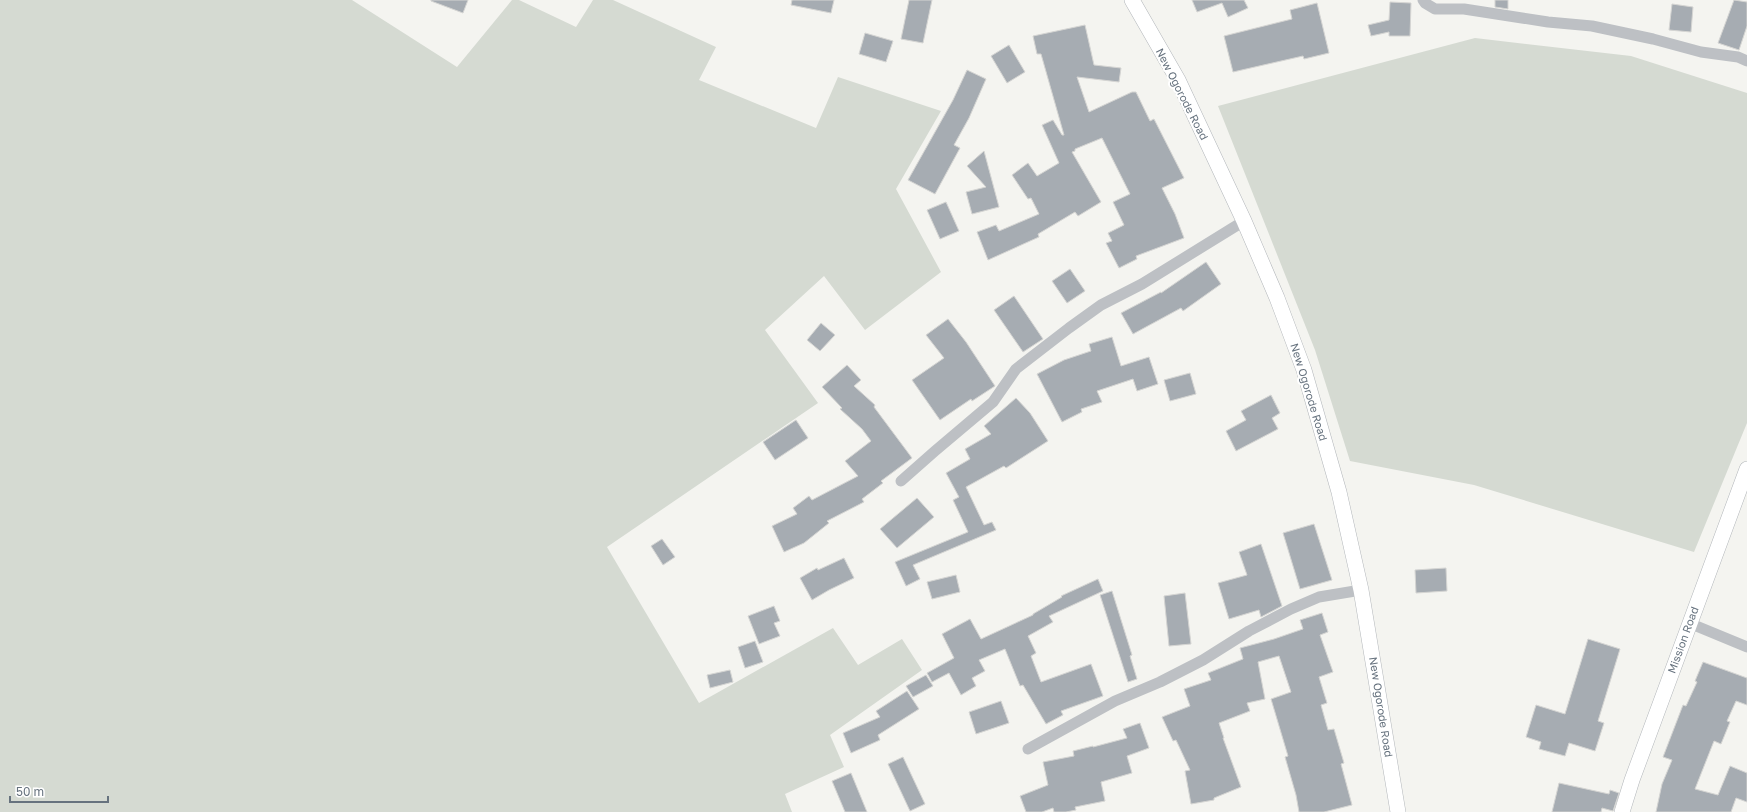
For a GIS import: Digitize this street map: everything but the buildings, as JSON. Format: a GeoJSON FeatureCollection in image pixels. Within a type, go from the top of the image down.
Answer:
{"type":"FeatureCollection","features":[{"type":"Feature","properties":{"kind":"street","name":"New Ogorode Road"},"geometry":{"type":"LineString","coordinates":[[1132,0],[1178,80],[1244,221],[1277,298],[1304,370],[1339,492],[1361,590],[1398,812]]}},
{"type":"Feature","properties":{"kind":"street"},"geometry":{"type":"LineString","coordinates":[[1423,0],[1435,9],[1464,9],[1548,22],[1592,26],[1653,39],[1701,52],[1738,57],[1747,61]]}},
{"type":"Feature","properties":{"kind":"street"},"geometry":{"type":"LineString","coordinates":[[901,481],[934,451],[993,402],[1016,369],[1069,328],[1101,305],[1142,284],[1244,221]]}},
{"type":"Feature","properties":{"kind":"street","name":"Mission Road"},"geometry":{"type":"LineString","coordinates":[[1622,812],[1632,780],[1689,623],[1747,469]]}},
{"type":"Feature","properties":{"kind":"street"},"geometry":{"type":"LineString","coordinates":[[1028,749],[1115,701],[1160,682],[1203,660],[1249,631],[1291,609],[1319,598],[1361,590]]}},
{"type":"Feature","properties":{"kind":"street"},"geometry":{"type":"LineString","coordinates":[[1689,623],[1747,647]]}},
{"type":"Feature","properties":{"kind":"shaded area"},"geometry":{"type":"Polygon","coordinates":[[[0,0],[352,0],[457,67],[512,0],[519,0],[576,27],[593,0],[613,0],[716,47],[699,80],[816,128],[838,77],[941,111],[896,189],[941,272],[865,330],[824,276],[765,330],[818,403],[607,547],[699,703],[833,628],[858,665],[902,639],[922,670],[830,735],[844,767],[785,794],[792,812],[0,812],[0,0]]]}},
{"type":"Feature","properties":{"kind":"shaded area"},"geometry":{"type":"Polygon","coordinates":[[[1475,38],[1631,56],[1747,93],[1747,423],[1694,552],[1474,485],[1350,461],[1315,350],[1218,106],[1475,38]]]}}]}
